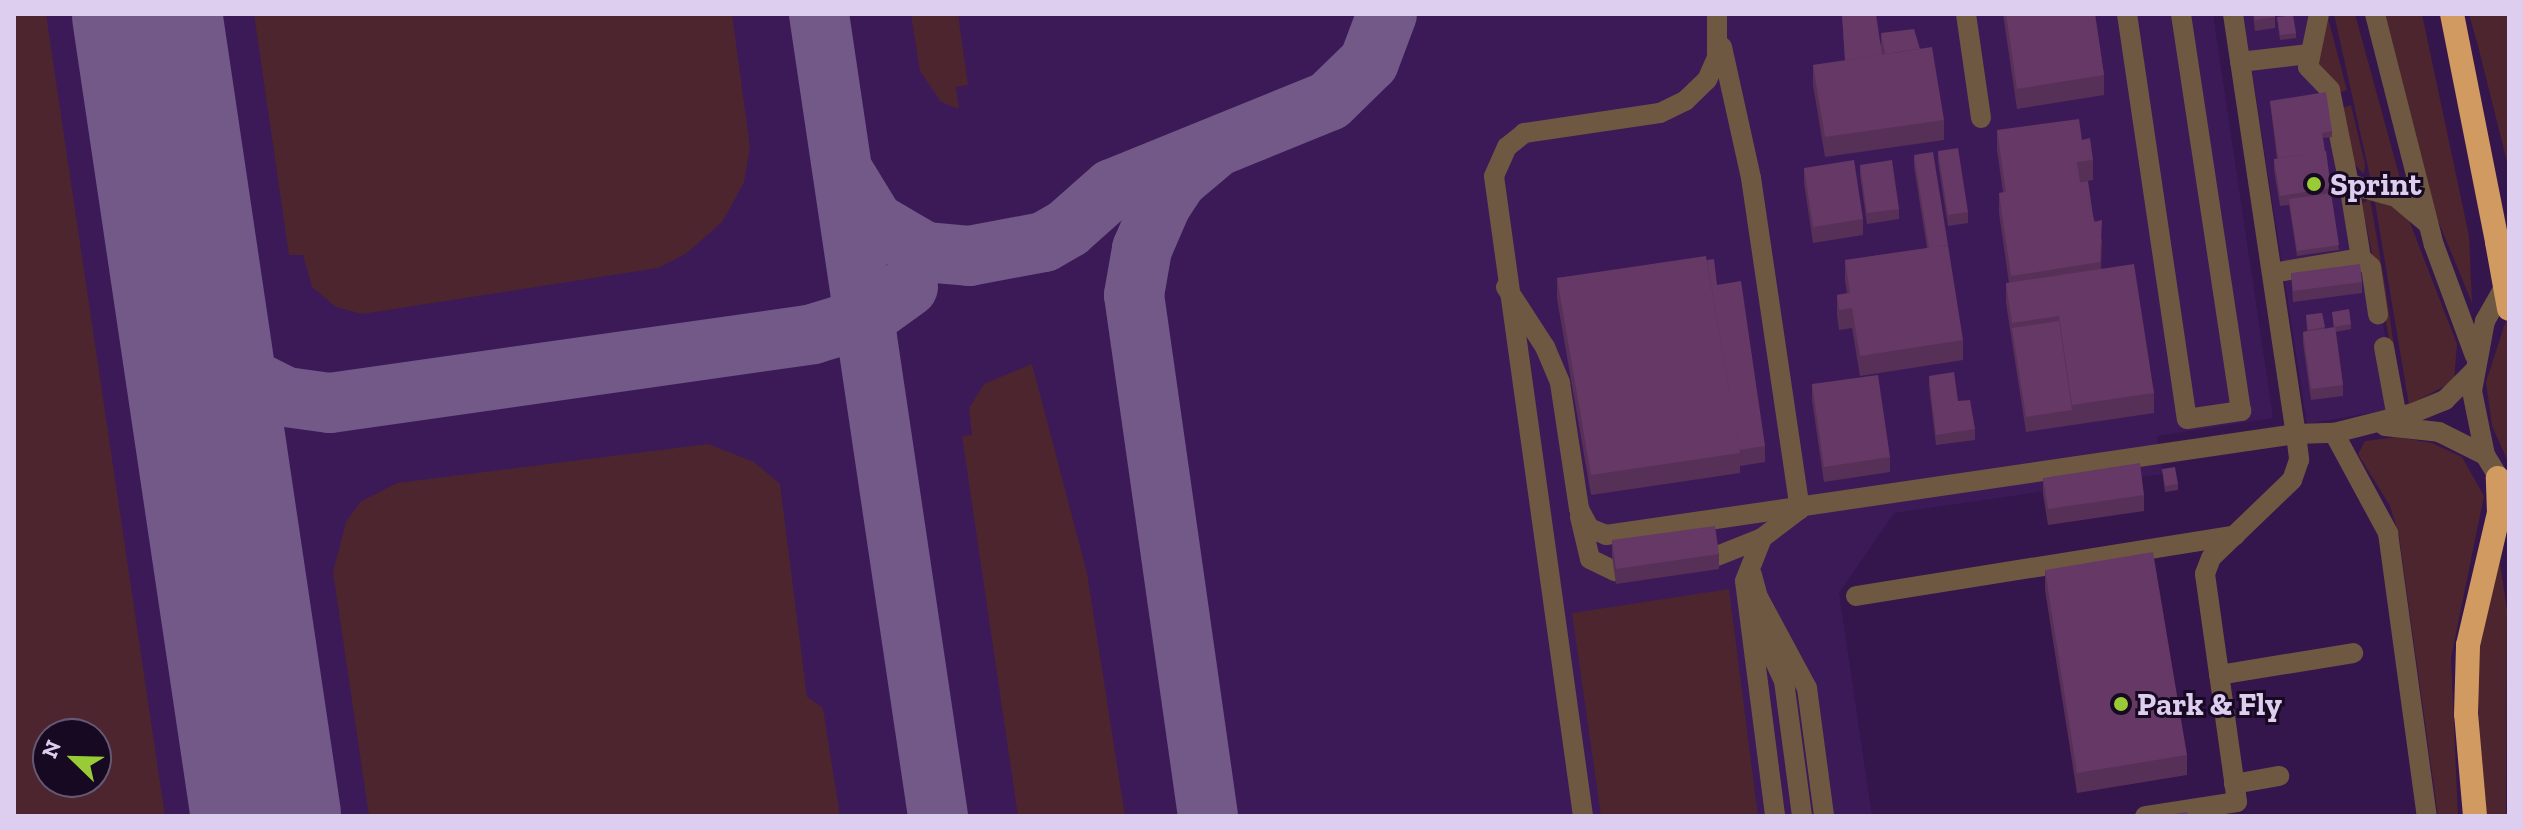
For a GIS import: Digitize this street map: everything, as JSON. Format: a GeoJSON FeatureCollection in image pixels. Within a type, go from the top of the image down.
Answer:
{"type":"FeatureCollection","features":[{"type":"Feature","properties":{"kind":"highway"},"geometry":{"type":"LineString","coordinates":[[2452,14],[2509,309]]}},
{"type":"Feature","properties":{"kind":"highway"},"geometry":{"type":"LineString","coordinates":[[2475,816],[2466,714],[2468,645],[2503,486]]}},
{"type":"Feature","properties":{"kind":"street"},"geometry":{"type":"LineString","coordinates":[[1717,14],[1751,178],[1800,509]]}},
{"type":"Feature","properties":{"kind":"street"},"geometry":{"type":"LineString","coordinates":[[1966,14],[1981,118]]}},
{"type":"Feature","properties":{"kind":"street"},"geometry":{"type":"LineString","coordinates":[[2127,14],[2187,419],[2241,411],[2181,14]]}},
{"type":"Feature","properties":{"kind":"street"},"geometry":{"type":"LineString","coordinates":[[2145,816],[2237,802],[2205,574],[2211,558],[2292,480],[2299,460],[2233,14]]}},
{"type":"Feature","properties":{"kind":"street"},"geometry":{"type":"LineString","coordinates":[[2319,14],[2308,54],[2308,67],[2332,96],[2361,258],[2371,267],[2378,314]]}},
{"type":"Feature","properties":{"kind":"street"},"geometry":{"type":"LineString","coordinates":[[2375,14],[2428,226],[2474,364]]}},
{"type":"Feature","properties":{"kind":"street"},"geometry":{"type":"LineString","coordinates":[[1583,816],[1493,192],[1507,147],[1529,132],[1676,106],[1707,80],[1721,35]]}},
{"type":"Feature","properties":{"kind":"street"},"geometry":{"type":"LineString","coordinates":[[2240,62],[2308,54]]}},
{"type":"Feature","properties":{"kind":"street"},"geometry":{"type":"LineString","coordinates":[[2349,184],[2396,197],[2428,226]]}},
{"type":"Feature","properties":{"kind":"street"},"geometry":{"type":"LineString","coordinates":[[2272,273],[2361,258]]}},
{"type":"Feature","properties":{"kind":"street"},"geometry":{"type":"LineString","coordinates":[[2503,486],[2485,455],[2472,405],[2474,364],[2485,321],[2509,279]]}},
{"type":"Feature","properties":{"kind":"street"},"geometry":{"type":"LineString","coordinates":[[1506,287],[1545,347],[1560,383],[1579,509],[1590,559],[1615,571]]}},
{"type":"Feature","properties":{"kind":"street"},"geometry":{"type":"LineString","coordinates":[[2384,347],[2397,418]]}},
{"type":"Feature","properties":{"kind":"street"},"geometry":{"type":"LineString","coordinates":[[1579,509],[1589,528],[1606,535],[2296,434],[2334,433],[2377,425],[2445,400],[2474,364]]}},
{"type":"Feature","properties":{"kind":"street"},"geometry":{"type":"LineString","coordinates":[[2377,425],[2439,432],[2485,455]]}},
{"type":"Feature","properties":{"kind":"street"},"geometry":{"type":"LineString","coordinates":[[2334,433],[2388,533],[2427,816]]}},
{"type":"Feature","properties":{"kind":"street"},"geometry":{"type":"LineString","coordinates":[[1717,556],[1754,546],[1800,509]]}},
{"type":"Feature","properties":{"kind":"street"},"geometry":{"type":"LineString","coordinates":[[1856,596],[2240,532]]}},
{"type":"Feature","properties":{"kind":"street"},"geometry":{"type":"LineString","coordinates":[[1754,546],[1745,581],[1775,816]]}},
{"type":"Feature","properties":{"kind":"street"},"geometry":{"type":"LineString","coordinates":[[1754,546],[1751,571],[1758,597],[1807,688],[1824,816]]}},
{"type":"Feature","properties":{"kind":"street"},"geometry":{"type":"LineString","coordinates":[[1745,581],[1753,615],[1784,681],[1802,816]]}},
{"type":"Feature","properties":{"kind":"street"},"geometry":{"type":"LineString","coordinates":[[2219,675],[2353,653]]}},
{"type":"Feature","properties":{"kind":"street"},"geometry":{"type":"LineString","coordinates":[[2234,784],[2279,776]]}},
{"type":"Feature","properties":{"kind":"shaded area"},"geometry":{"type":"Polygon","coordinates":[[[14,14],[2213,14],[2273,418],[2157,436],[2163,474],[1894,513],[1839,593],[1872,816],[14,816],[14,14]]]}},
{"type":"Feature","properties":{"kind":"shaded area"},"geometry":{"type":"Polygon","coordinates":[[[14,14],[46,14],[165,816],[14,816],[14,14]]]}},
{"type":"Feature","properties":{"kind":"shaded area"},"geometry":{"type":"Polygon","coordinates":[[[254,14],[732,14],[750,147],[744,182],[723,221],[687,253],[658,268],[362,314],[336,307],[312,287],[303,255],[289,255],[254,14]]]}},
{"type":"Feature","properties":{"kind":"shaded area"},"geometry":{"type":"Polygon","coordinates":[[[911,14],[958,14],[968,85],[956,87],[959,109],[941,102],[920,71],[911,14]]]}},
{"type":"Feature","properties":{"kind":"shaded area"},"geometry":{"type":"Polygon","coordinates":[[[2243,14],[2324,14],[2399,408],[2307,424],[2243,14]]]}},
{"type":"Feature","properties":{"kind":"shaded area"},"geometry":{"type":"Polygon","coordinates":[[[2327,14],[2347,90],[2338,93],[2317,62],[2327,14]]]}},
{"type":"Feature","properties":{"kind":"shaded area"},"geometry":{"type":"Polygon","coordinates":[[[2334,14],[2355,14],[2403,189],[2370,177],[2334,14]]]}},
{"type":"Feature","properties":{"kind":"shaded area"},"geometry":{"type":"Polygon","coordinates":[[[2385,14],[2422,14],[2469,236],[2472,303],[2436,216],[2385,14]]]}},
{"type":"Feature","properties":{"kind":"shaded area"},"geometry":{"type":"Polygon","coordinates":[[[2469,14],[2509,14],[2509,170],[2478,46],[2469,14]]]}},
{"type":"Feature","properties":{"kind":"shaded area"},"geometry":{"type":"Polygon","coordinates":[[[2351,105],[2365,164],[2364,174],[2354,164],[2342,108],[2351,105]]]}},
{"type":"Feature","properties":{"kind":"shaded area"},"geometry":{"type":"Polygon","coordinates":[[[2374,197],[2407,215],[2457,344],[2454,381],[2409,405],[2374,197]]]}},
{"type":"Feature","properties":{"kind":"shaded area"},"geometry":{"type":"Polygon","coordinates":[[[2370,198],[2385,285],[2403,407],[2362,204],[2370,198]]]}},
{"type":"Feature","properties":{"kind":"shaded area"},"geometry":{"type":"Polygon","coordinates":[[[2509,311],[2509,464],[2492,426],[2486,382],[2509,311]]]}},
{"type":"Feature","properties":{"kind":"shaded area"},"geometry":{"type":"Polygon","coordinates":[[[1032,364],[1087,573],[1125,816],[1018,816],[962,436],[972,435],[969,408],[984,384],[1032,364]]]}},
{"type":"Feature","properties":{"kind":"shaded area"},"geometry":{"type":"Polygon","coordinates":[[[2397,437],[2432,443],[2462,457],[2484,496],[2451,658],[2458,816],[2438,816],[2399,536],[2390,506],[2358,454],[2365,441],[2397,437]]]}},
{"type":"Feature","properties":{"kind":"shaded area"},"geometry":{"type":"Polygon","coordinates":[[[708,444],[754,462],[780,484],[807,697],[823,708],[840,816],[369,816],[333,572],[346,522],[360,502],[397,483],[708,444]]]}},
{"type":"Feature","properties":{"kind":"shaded area"},"geometry":{"type":"Polygon","coordinates":[[[2499,556],[2507,610],[2506,816],[2484,816],[2476,662],[2499,556]]]}},
{"type":"Feature","properties":{"kind":"shaded area"},"geometry":{"type":"Polygon","coordinates":[[[1729,589],[1758,816],[1601,816],[1572,613],[1729,589]]]}},
{"type":"Feature","properties":{"kind":"building"},"geometry":{"type":"Polygon","coordinates":[[[1842,14],[1876,14],[1882,55],[1845,60],[1842,14]]]}},
{"type":"Feature","properties":{"kind":"building"},"geometry":{"type":"Polygon","coordinates":[[[2006,14],[2095,14],[2104,75],[2017,89],[2006,14]]]}},
{"type":"Feature","properties":{"kind":"building"},"geometry":{"type":"Polygon","coordinates":[[[2254,14],[2275,14],[2275,17],[2255,20],[2254,14]]]}},
{"type":"Feature","properties":{"kind":"building"},"geometry":{"type":"Polygon","coordinates":[[[2293,15],[2296,33],[2280,35],[2277,17],[2293,15]]]}},
{"type":"Feature","properties":{"kind":"building"},"geometry":{"type":"Polygon","coordinates":[[[1914,29],[1920,49],[1885,54],[1881,33],[1914,29]]]}},
{"type":"Feature","properties":{"kind":"building"},"geometry":{"type":"Polygon","coordinates":[[[1932,47],[1944,120],[1825,137],[1813,65],[1932,47]]]}},
{"type":"Feature","properties":{"kind":"building"},"geometry":{"type":"Polygon","coordinates":[[[2326,92],[2332,131],[2322,133],[2325,152],[2278,158],[2270,101],[2326,92]]]}},
{"type":"Feature","properties":{"kind":"building"},"geometry":{"type":"Polygon","coordinates":[[[2079,119],[2082,140],[2090,138],[2093,160],[2077,162],[2080,182],[2088,181],[2094,222],[2102,220],[2100,262],[2011,276],[1999,193],[2006,192],[1997,130],[2079,119]]]}},
{"type":"Feature","properties":{"kind":"building"},"geometry":{"type":"Polygon","coordinates":[[[1958,148],[1968,212],[1948,215],[1938,151],[1958,148]]]}},
{"type":"Feature","properties":{"kind":"building"},"geometry":{"type":"Polygon","coordinates":[[[2326,151],[2331,188],[2280,196],[2274,159],[2326,151]]]}},
{"type":"Feature","properties":{"kind":"building"},"geometry":{"type":"Polygon","coordinates":[[[1933,152],[1948,245],[1929,248],[1914,155],[1933,152]]]}},
{"type":"Feature","properties":{"kind":"building"},"geometry":{"type":"Polygon","coordinates":[[[1854,160],[1863,219],[1813,227],[1804,168],[1854,160]]]}},
{"type":"Feature","properties":{"kind":"building"},"geometry":{"type":"Polygon","coordinates":[[[1892,160],[1899,209],[1867,213],[1860,165],[1892,160]]]}},
{"type":"Feature","properties":{"kind":"building"},"geometry":{"type":"Polygon","coordinates":[[[2331,193],[2339,245],[2297,251],[2289,199],[2331,193]]]}},
{"type":"Feature","properties":{"kind":"building"},"geometry":{"type":"Polygon","coordinates":[[[1948,245],[1963,340],[1860,356],[1852,308],[1839,310],[1837,295],[1850,293],[1845,260],[1948,245]]]}},
{"type":"Feature","properties":{"kind":"building"},"geometry":{"type":"Polygon","coordinates":[[[1706,256],[1740,453],[1591,475],[1557,278],[1706,256]]]}},
{"type":"Feature","properties":{"kind":"building"},"geometry":{"type":"Polygon","coordinates":[[[1714,259],[1717,285],[1741,281],[1765,446],[1739,450],[1707,260],[1714,259]]]}},
{"type":"Feature","properties":{"kind":"building"},"geometry":{"type":"Polygon","coordinates":[[[2134,264],[2154,393],[2072,405],[2059,316],[2012,323],[2006,283],[2134,264]]]}},
{"type":"Feature","properties":{"kind":"building"},"geometry":{"type":"Polygon","coordinates":[[[2360,264],[2362,282],[2293,291],[2291,273],[2360,264]]]}},
{"type":"Feature","properties":{"kind":"building"},"geometry":{"type":"Polygon","coordinates":[[[2349,309],[2351,324],[2334,327],[2332,312],[2349,309]]]}},
{"type":"Feature","properties":{"kind":"building"},"geometry":{"type":"Polygon","coordinates":[[[2322,313],[2325,327],[2308,330],[2306,315],[2322,313]]]}},
{"type":"Feature","properties":{"kind":"building"},"geometry":{"type":"Polygon","coordinates":[[[2059,321],[2072,410],[2026,417],[2012,328],[2059,321]]]}},
{"type":"Feature","properties":{"kind":"building"},"geometry":{"type":"Polygon","coordinates":[[[2335,327],[2343,385],[2311,389],[2303,332],[2335,327]]]}},
{"type":"Feature","properties":{"kind":"building"},"geometry":{"type":"Polygon","coordinates":[[[1954,372],[1958,401],[1970,400],[1975,429],[1936,435],[1929,376],[1954,372]]]}},
{"type":"Feature","properties":{"kind":"building"},"geometry":{"type":"Polygon","coordinates":[[[1878,375],[1890,457],[1824,467],[1812,384],[1878,375]]]}},
{"type":"Feature","properties":{"kind":"building"},"geometry":{"type":"Polygon","coordinates":[[[2140,463],[2144,495],[2048,509],[2043,478],[2140,463]]]}},
{"type":"Feature","properties":{"kind":"building"},"geometry":{"type":"Polygon","coordinates":[[[2175,467],[2178,484],[2165,486],[2162,469],[2175,467]]]}},
{"type":"Feature","properties":{"kind":"building"},"geometry":{"type":"Polygon","coordinates":[[[1715,526],[1719,554],[1616,569],[1612,540],[1715,526]]]}},
{"type":"Feature","properties":{"kind":"building"},"geometry":{"type":"Polygon","coordinates":[[[2153,552],[2187,755],[2077,773],[2045,570],[2153,552]]]}},
{"type":"Feature","properties":{"kind":"building"},"geometry":{"type":"Polygon","coordinates":[[[2187,812],[2188,816],[2162,816],[2187,812]]]}},
{"type":"Feature","properties":{"kind":"taxiway"},"geometry":{"type":"LineString","coordinates":[[819,14],[938,816]]}},
{"type":"Feature","properties":{"kind":"taxiway"},"geometry":{"type":"LineString","coordinates":[[846,176],[874,222],[925,252],[969,256],[1044,242],[1068,228],[1112,189],[1329,101],[1369,62],[1387,14]]}},
{"type":"Feature","properties":{"kind":"taxiway"},"geometry":{"type":"LineString","coordinates":[[1208,816],[1134,295],[1142,249],[1161,205],[1177,180],[1215,148]]}},
{"type":"Feature","properties":{"kind":"taxiway"},"geometry":{"type":"LineString","coordinates":[[190,308],[227,359],[248,378],[286,397],[330,403],[813,334],[865,318],[908,287]]}},
{"type":"Feature","properties":{"kind":"runway"},"geometry":{"type":"LineString","coordinates":[[147,14],[266,816]]}},
{"type":"Feature","properties":{"kind":"place","name":"Sprint"},"geometry":{"type":"Point","coordinates":[2314,184]}},
{"type":"Feature","properties":{"kind":"place","name":"Park & Fly"},"geometry":{"type":"Point","coordinates":[2121,704]}}]}
